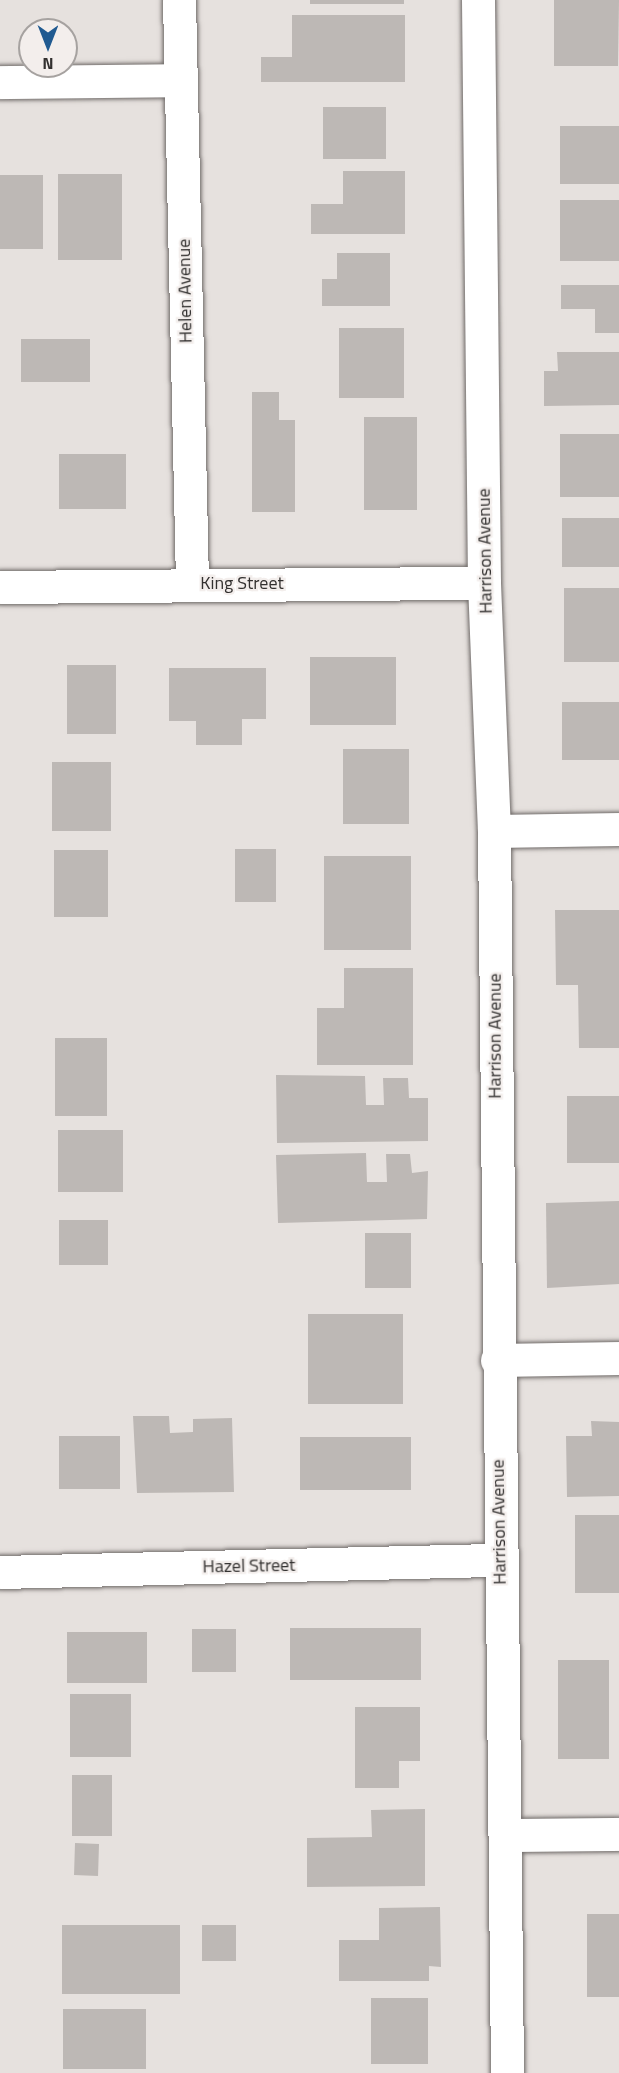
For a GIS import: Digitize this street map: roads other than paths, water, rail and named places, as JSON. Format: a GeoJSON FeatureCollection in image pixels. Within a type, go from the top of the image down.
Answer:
{"type":"FeatureCollection","features":[{"type":"Feature","properties":{"kind":"street","name":"Helen Avenue"},"geometry":{"type":"LineString","coordinates":[[179,0],[192,583]]}},
{"type":"Feature","properties":{"kind":"street","name":"Harrison Avenue"},"geometry":{"type":"LineString","coordinates":[[478,0],[484,583],[494,831],[499,1560],[507,2073]]}},
{"type":"Feature","properties":{"kind":"street"},"geometry":{"type":"LineString","coordinates":[[0,82],[180,80]]}},
{"type":"Feature","properties":{"kind":"street","name":"King Street"},"geometry":{"type":"LineString","coordinates":[[0,587],[192,583],[484,583]]}},
{"type":"Feature","properties":{"kind":"street"},"geometry":{"type":"LineString","coordinates":[[494,831],[619,829]]}},
{"type":"Feature","properties":{"kind":"street"},"geometry":{"type":"LineString","coordinates":[[497,1360],[619,1358]]}},
{"type":"Feature","properties":{"kind":"street","name":"Hazel Street"},"geometry":{"type":"LineString","coordinates":[[0,1572],[499,1560]]}},
{"type":"Feature","properties":{"kind":"street"},"geometry":{"type":"LineString","coordinates":[[505,1835],[619,1834]]}}]}
